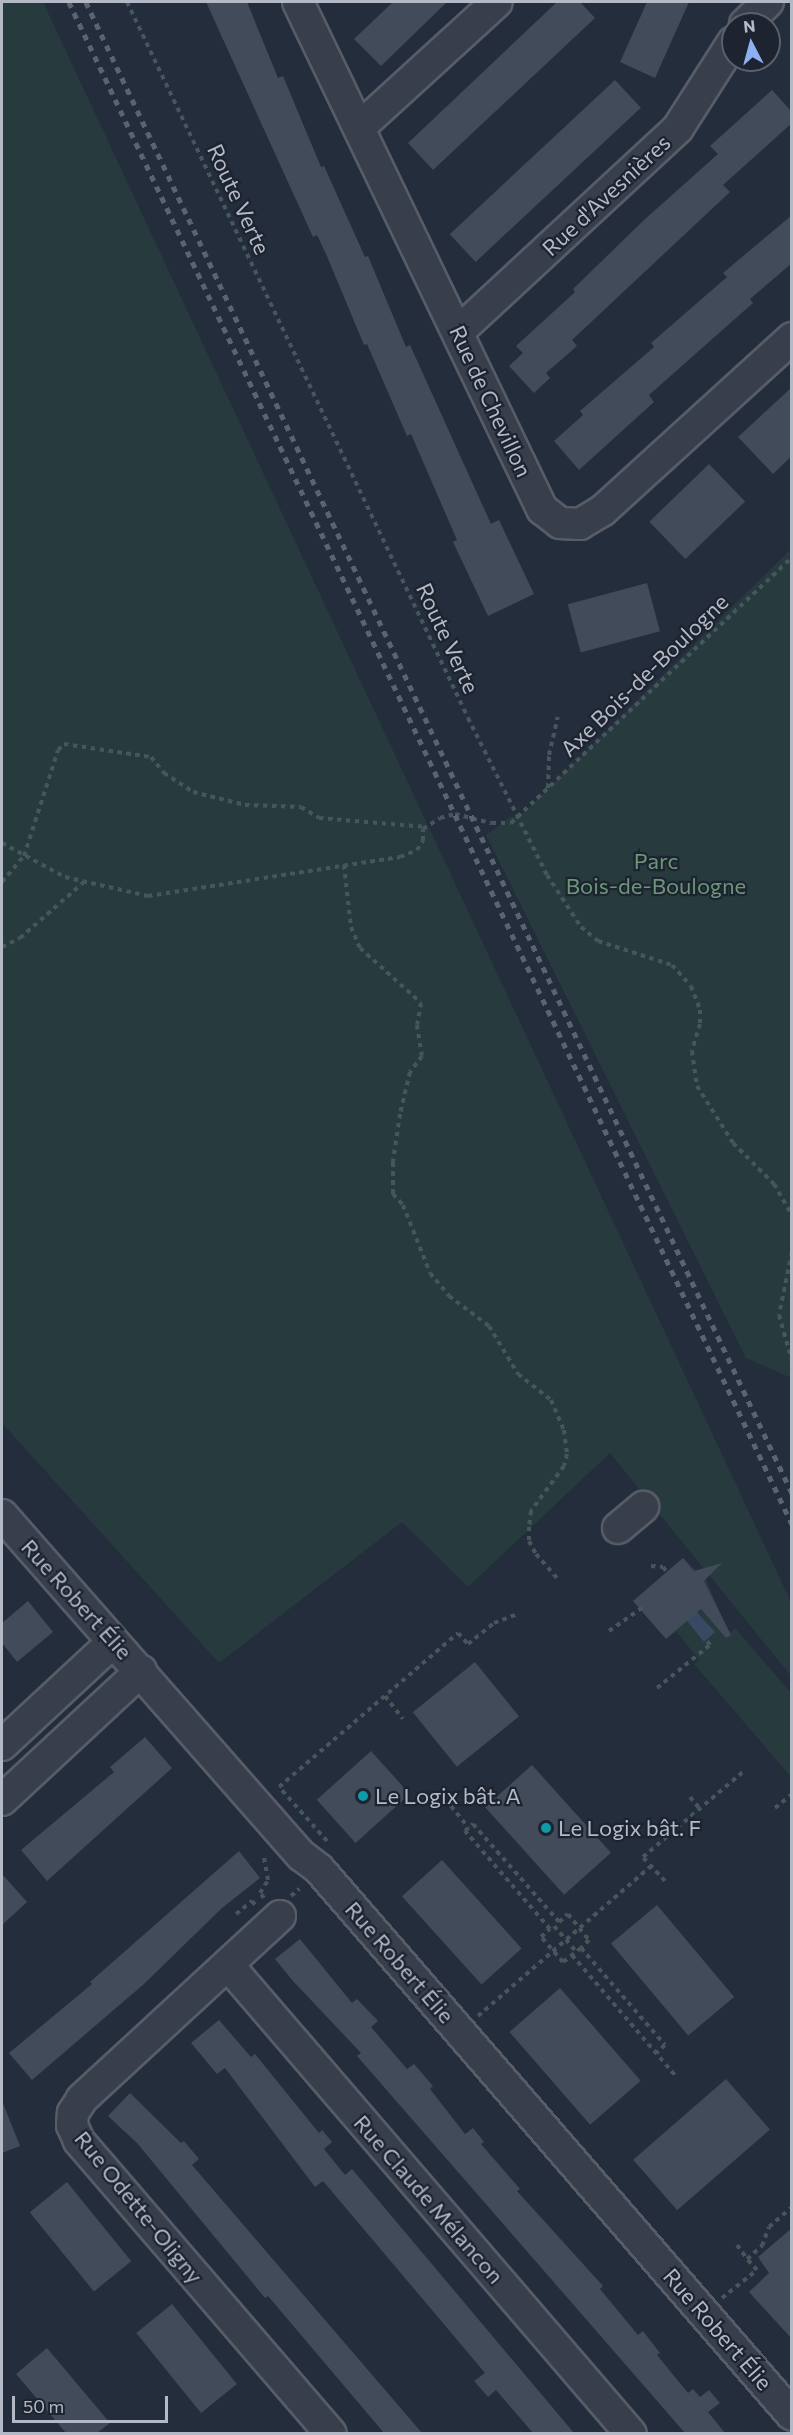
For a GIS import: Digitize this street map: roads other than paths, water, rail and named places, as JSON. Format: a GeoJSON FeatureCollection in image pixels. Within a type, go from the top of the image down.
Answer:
{"type":"FeatureCollection","features":[{"type":"Feature","properties":{"kind":"street","name":"Rue de Chevillon"},"geometry":{"type":"LineString","coordinates":[[298,2],[542,509],[560,523],[580,524],[602,511],[792,338]]}},
{"type":"Feature","properties":{"kind":"street"},"geometry":{"type":"LineString","coordinates":[[492,2],[498,2]]}},
{"type":"Feature","properties":{"kind":"street"},"geometry":{"type":"LineString","coordinates":[[360,127],[498,2]]}},
{"type":"Feature","properties":{"kind":"street","name":"Rue d'Avesnières"},"geometry":{"type":"LineString","coordinates":[[458,332],[678,128],[721,61]]}},
{"type":"Feature","properties":{"kind":"street"},"geometry":{"type":"LineString","coordinates":[[618,1528],[643,1507]]}},
{"type":"Feature","properties":{"kind":"street","name":"Rue Robert Élie"},"geometry":{"type":"LineString","coordinates":[[2,1515],[302,1857],[324,1874],[792,2415]]}},
{"type":"Feature","properties":{"kind":"street"},"geometry":{"type":"LineString","coordinates":[[2,1745],[113,1642]]}},
{"type":"Feature","properties":{"kind":"street"},"geometry":{"type":"LineString","coordinates":[[2,1800],[141,1671]]}},
{"type":"Feature","properties":{"kind":"street","name":"Rue Odette-Oligny"},"geometry":{"type":"LineString","coordinates":[[275,1911],[228,1965],[82,2098],[73,2114],[72,2125],[79,2141],[331,2433]]}},
{"type":"Feature","properties":{"kind":"street","name":"Rue Claude Mélancon"},"geometry":{"type":"LineString","coordinates":[[228,1965],[631,2433]]}},
{"type":"Feature","properties":{"kind":"water"},"geometry":{"type":"Polygon","coordinates":[[[693,1608],[715,1632],[704,1642],[684,1617],[693,1608]]]}},
{"type":"Feature","properties":{"kind":"railway"},"geometry":{"type":"LineString","coordinates":[[69,2],[792,1524]]}},
{"type":"Feature","properties":{"kind":"railway"},"geometry":{"type":"LineString","coordinates":[[86,2],[792,1493]]}},
{"type":"Feature","properties":{"kind":"place","name":"Le Logix bât. A"},"geometry":{"type":"Point","coordinates":[363,1796]}},
{"type":"Feature","properties":{"kind":"place","name":"Le Logix bât. F"},"geometry":{"type":"Point","coordinates":[546,1828]}},
{"type":"Feature","properties":{"kind":"park label","name":"Parc Bois-de-Boulogne"},"geometry":{"type":"Point","coordinates":[656,872]}}]}
